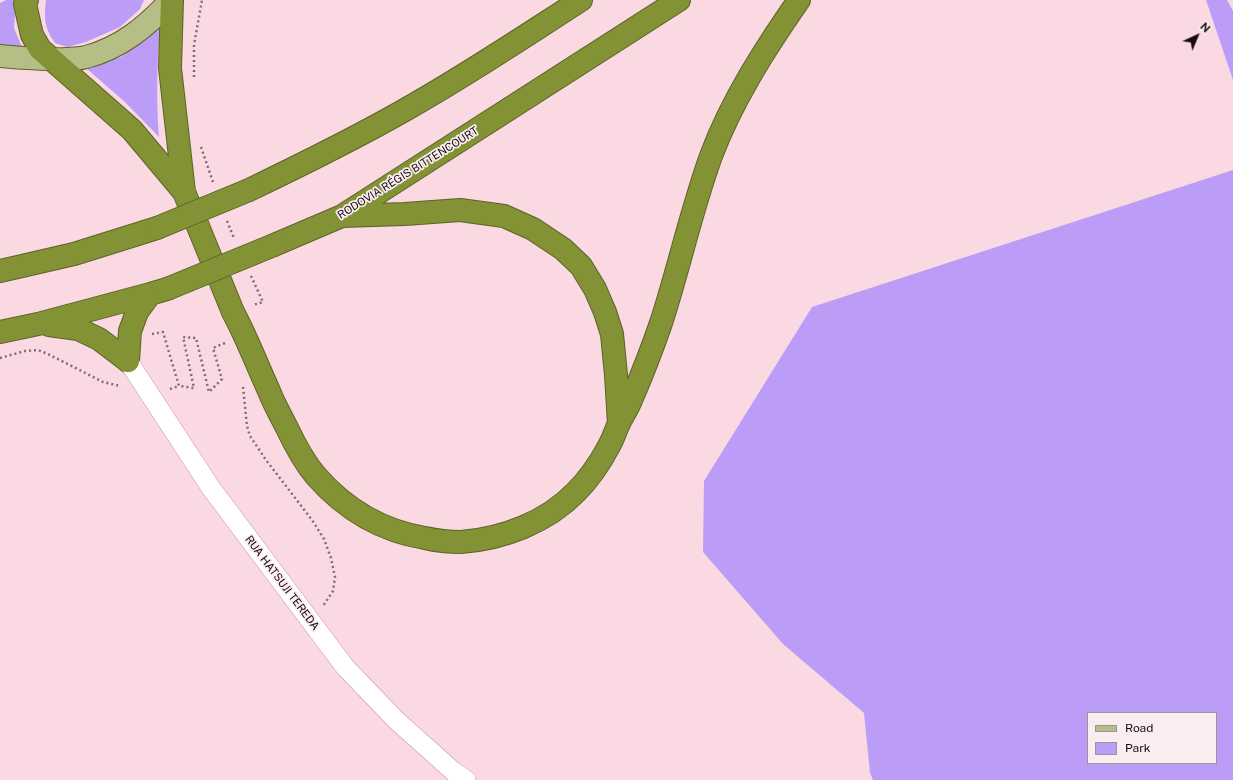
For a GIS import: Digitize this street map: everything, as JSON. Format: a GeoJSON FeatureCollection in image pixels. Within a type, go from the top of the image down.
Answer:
{"type":"FeatureCollection","features":[{"type":"Feature","properties":{"kind":"highway"},"geometry":{"type":"LineString","coordinates":[[27,0],[25,4],[32,35],[40,49],[132,130],[184,192]]}},
{"type":"Feature","properties":{"kind":"highway"},"geometry":{"type":"LineString","coordinates":[[172,0],[170,68],[184,192],[233,312],[242,329],[270,395],[298,451],[315,475],[337,498],[376,524],[400,533],[448,542],[497,537],[519,529],[556,509],[576,492],[600,462],[630,402],[661,322],[696,202],[712,154],[753,69],[799,0]]}},
{"type":"Feature","properties":{"kind":"highway"},"geometry":{"type":"LineString","coordinates":[[0,271],[74,254],[157,228],[249,190],[327,152],[403,111],[465,75],[580,0]]}},
{"type":"Feature","properties":{"kind":"highway","name":"RODOVIA RÉGIS BITTENCOURT"},"geometry":{"type":"LineString","coordinates":[[0,332],[38,324],[158,291],[342,216],[679,0]]}},
{"type":"Feature","properties":{"kind":"highway"},"geometry":{"type":"LineString","coordinates":[[342,216],[405,214],[460,210],[504,216],[533,229],[563,249],[581,266],[595,289],[605,312],[612,334],[619,424]]}},
{"type":"Feature","properties":{"kind":"highway"},"geometry":{"type":"LineString","coordinates":[[128,361],[130,331],[137,312],[158,291]]}},
{"type":"Feature","properties":{"kind":"highway"},"geometry":{"type":"LineString","coordinates":[[38,324],[78,329],[99,339],[128,361]]}},
{"type":"Feature","properties":{"kind":"main road"},"geometry":{"type":"LineString","coordinates":[[0,56],[53,59],[85,58],[110,48],[134,35],[172,0]]}},
{"type":"Feature","properties":{"kind":"street","name":"RUA HATSUJI TEREDA"},"geometry":{"type":"LineString","coordinates":[[128,361],[211,488],[345,667],[396,720],[454,772],[466,780]]}},
{"type":"Feature","properties":{"kind":"path"},"geometry":{"type":"LineString","coordinates":[[242,382],[247,426],[250,436],[266,460],[312,520],[324,539],[331,558],[335,577],[333,591],[313,624]]}},
{"type":"Feature","properties":{"kind":"green space"},"geometry":{"type":"Polygon","coordinates":[[[6,0],[16,0],[14,28],[23,50],[0,46],[0,3],[6,0]]]}},
{"type":"Feature","properties":{"kind":"green space"},"geometry":{"type":"Polygon","coordinates":[[[46,0],[144,0],[140,9],[120,27],[86,42],[67,47],[55,43],[49,32],[45,18],[46,0]]]}},
{"type":"Feature","properties":{"kind":"green space"},"geometry":{"type":"Polygon","coordinates":[[[1206,0],[1227,0],[1233,11],[1233,80],[1206,0]]]}},
{"type":"Feature","properties":{"kind":"green space"},"geometry":{"type":"Polygon","coordinates":[[[160,27],[157,82],[159,137],[125,102],[86,68],[121,57],[160,27]]]}},
{"type":"Feature","properties":{"kind":"green space"},"geometry":{"type":"Polygon","coordinates":[[[1233,170],[1233,780],[873,780],[870,773],[864,713],[783,644],[703,552],[704,481],[812,307],[1233,170]]]}}]}
